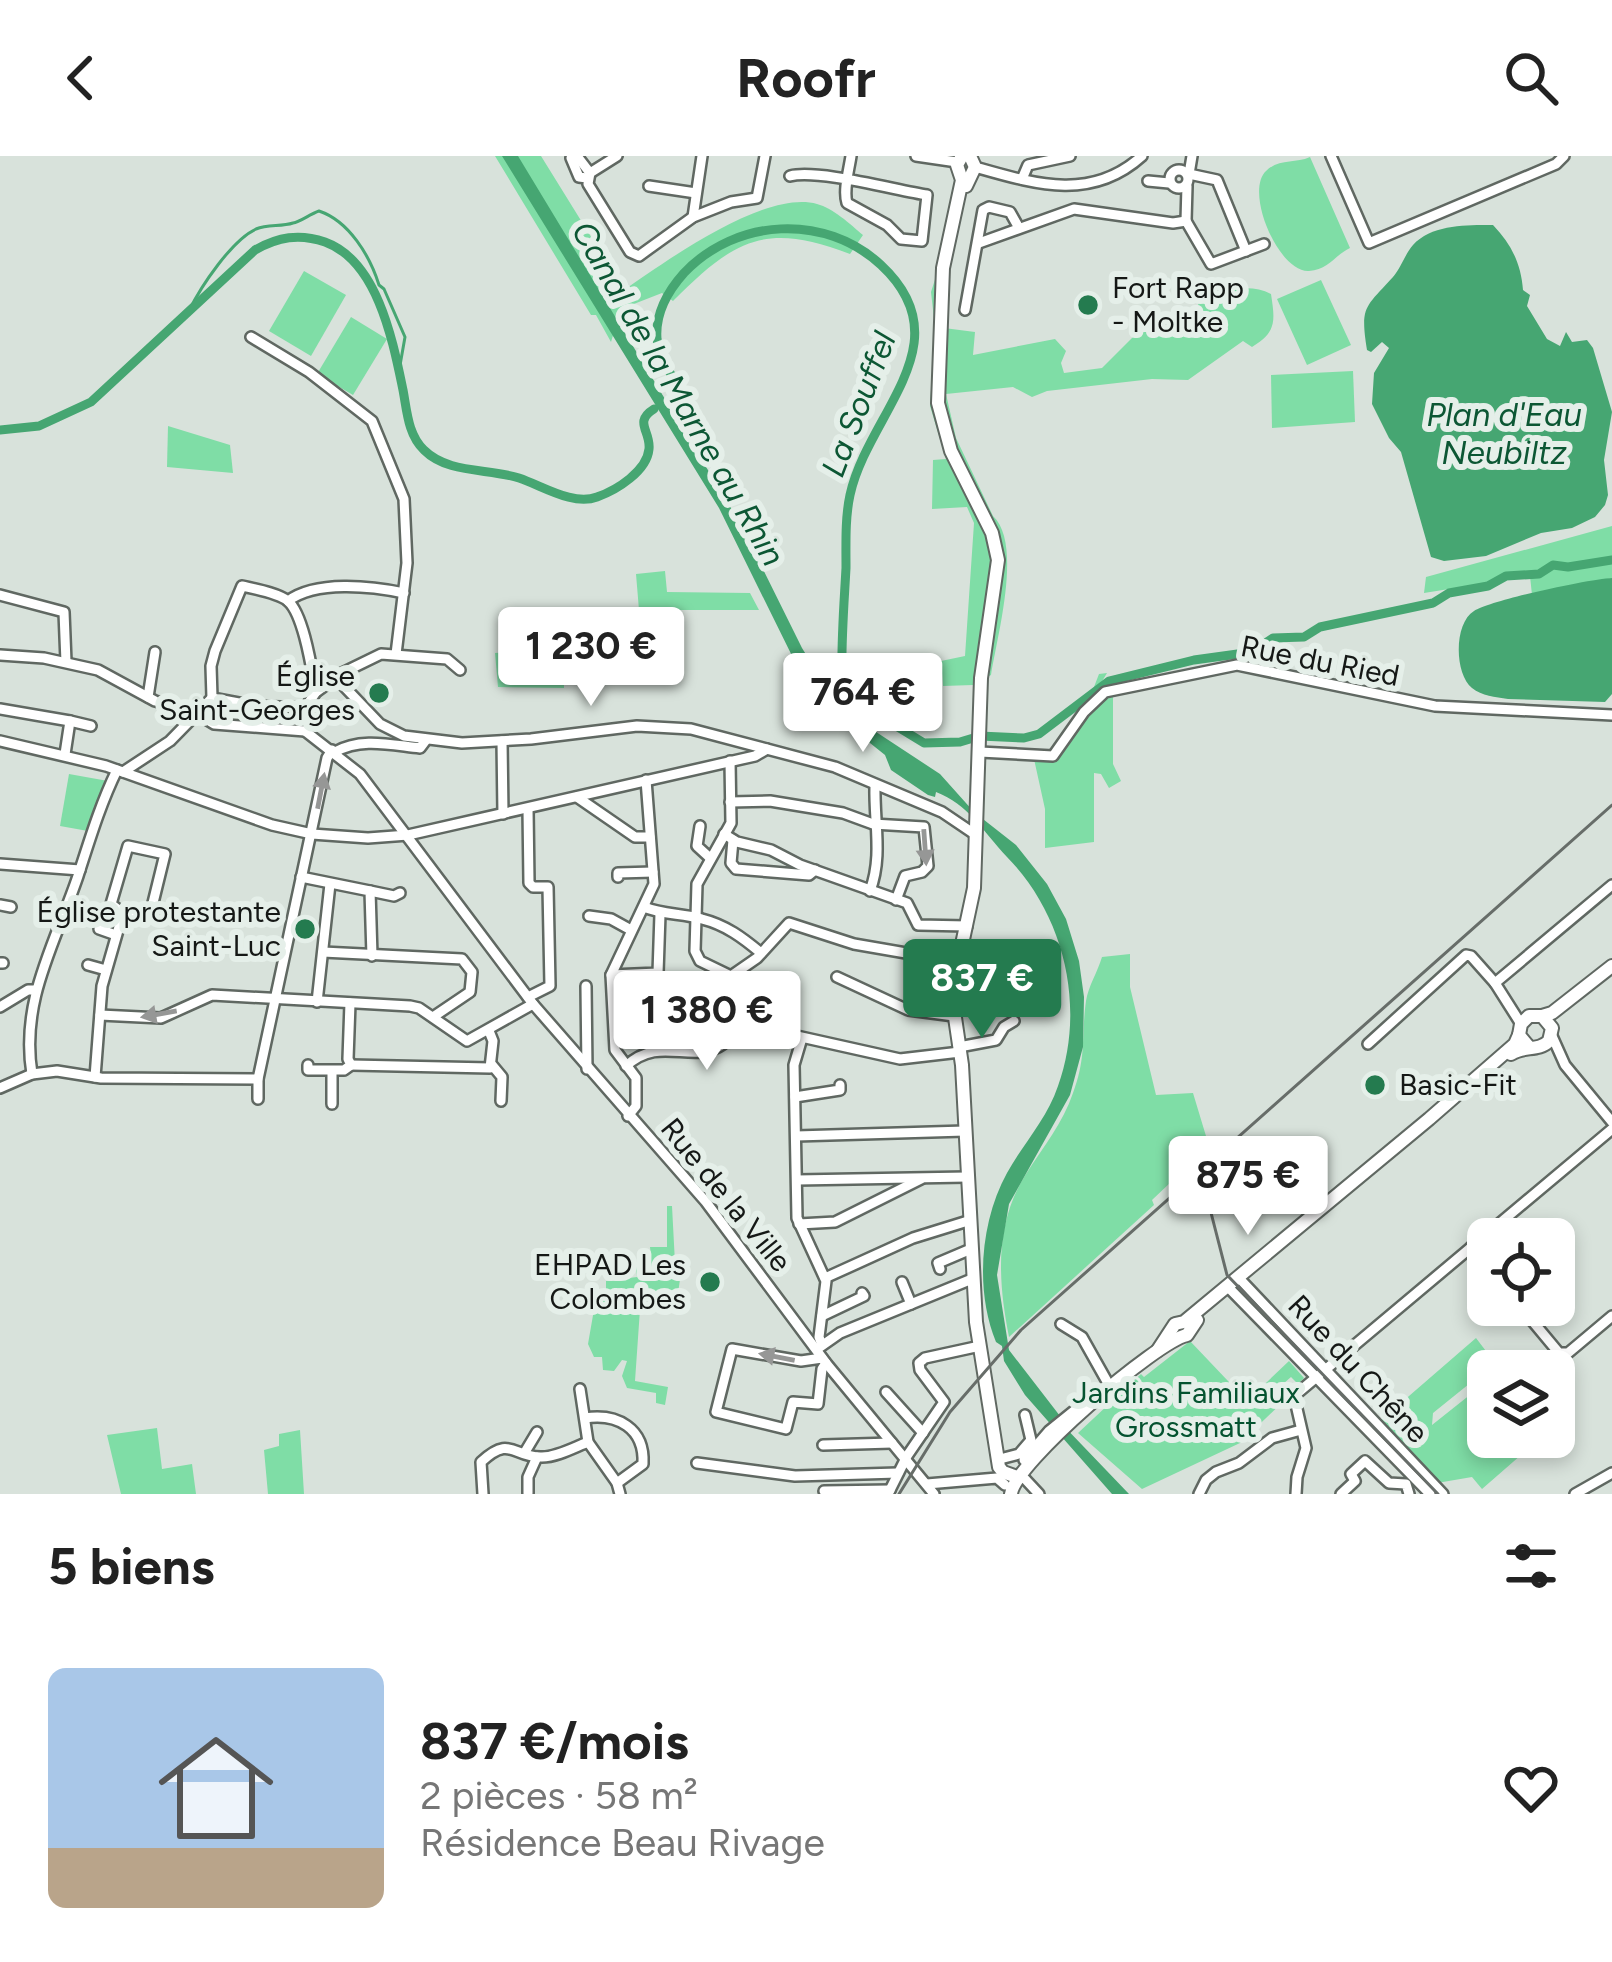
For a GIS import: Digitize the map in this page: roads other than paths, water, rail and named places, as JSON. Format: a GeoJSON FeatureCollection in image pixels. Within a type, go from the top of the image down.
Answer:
{"type":"FeatureCollection","features":[{"type":"Feature","properties":{"kind":"main road"},"geometry":{"type":"LineString","coordinates":[[966,161],[942,286],[937,372],[940,418],[998,556],[983,658],[974,888],[958,962],[954,1016],[980,1346],[999,1458],[1012,1479],[1068,1419],[1388,1159],[1612,966]]}},
{"type":"Feature","properties":{"kind":"street"},"geometry":{"type":"LineString","coordinates":[[576,156],[571,165],[579,177],[589,176],[617,156]]}},
{"type":"Feature","properties":{"kind":"street"},"geometry":{"type":"LineString","coordinates":[[589,176],[588,184],[634,255],[642,255],[693,217],[731,202],[757,199],[765,156]]}},
{"type":"Feature","properties":{"kind":"street"},"geometry":{"type":"LineString","coordinates":[[790,176],[798,174],[848,182],[927,195],[923,238],[918,242],[902,239],[847,203],[848,182],[851,156]]}},
{"type":"Feature","properties":{"kind":"street"},"geometry":{"type":"LineString","coordinates":[[916,156],[966,161],[1022,179],[1072,187],[1109,179],[1142,156]]}},
{"type":"Feature","properties":{"kind":"street"},"geometry":{"type":"LineString","coordinates":[[1022,179],[1028,165],[1070,156]]}},
{"type":"Feature","properties":{"kind":"street"},"geometry":{"type":"LineString","coordinates":[[1192,156],[1186,221],[1209,263],[1264,244]]}},
{"type":"Feature","properties":{"kind":"street"},"geometry":{"type":"LineString","coordinates":[[1331,156],[1369,243],[1556,164],[1564,156]]}},
{"type":"Feature","properties":{"kind":"street"},"geometry":{"type":"LineString","coordinates":[[693,217],[697,157]]}},
{"type":"Feature","properties":{"kind":"street"},"geometry":{"type":"LineString","coordinates":[[1216,164],[1214,178],[1246,250]]}},
{"type":"Feature","properties":{"kind":"street"},"geometry":{"type":"LineString","coordinates":[[1148,181],[1169,184],[1174,172],[1188,180],[1214,178]]}},
{"type":"Feature","properties":{"kind":"street"},"geometry":{"type":"LineString","coordinates":[[649,186],[696,193]]}},
{"type":"Feature","properties":{"kind":"street"},"geometry":{"type":"LineString","coordinates":[[1072,187],[1074,209]]}},
{"type":"Feature","properties":{"kind":"street"},"geometry":{"type":"LineString","coordinates":[[964,310],[971,258],[986,207],[1010,212],[1019,229]]}},
{"type":"Feature","properties":{"kind":"street"},"geometry":{"type":"LineString","coordinates":[[979,243],[1074,209],[1186,221]]}},
{"type":"Feature","properties":{"kind":"street"},"geometry":{"type":"LineString","coordinates":[[251,338],[309,372],[372,421],[404,499],[404,593],[396,654]]}},
{"type":"Feature","properties":{"kind":"street"},"geometry":{"type":"LineString","coordinates":[[32,1074],[27,1031],[36,990],[94,820],[120,771],[170,741],[212,698],[215,651],[242,586],[288,601],[305,643],[316,692]]}},
{"type":"Feature","properties":{"kind":"street"},"geometry":{"type":"LineString","coordinates":[[288,601],[299,594],[338,588],[404,593]]}},
{"type":"Feature","properties":{"kind":"street"},"geometry":{"type":"LineString","coordinates":[[0,596],[64,612],[66,662]]}},
{"type":"Feature","properties":{"kind":"street"},"geometry":{"type":"LineString","coordinates":[[148,697],[155,652]]}},
{"type":"Feature","properties":{"kind":"street"},"geometry":{"type":"LineString","coordinates":[[0,655],[98,670],[214,724],[305,731],[305,709],[316,692],[368,658],[396,654],[447,659],[460,670]]}},
{"type":"Feature","properties":{"kind":"street","name":"Rue du Ried"},"geometry":{"type":"LineString","coordinates":[[980,741],[1053,756],[1084,712],[1105,692],[1238,665],[1435,706],[1612,715]]}},
{"type":"Feature","properties":{"kind":"street"},"geometry":{"type":"LineString","coordinates":[[338,680],[380,724],[404,736],[502,741],[655,725],[825,763],[977,830]]}},
{"type":"Feature","properties":{"kind":"street"},"geometry":{"type":"LineString","coordinates":[[212,698],[305,709]]}},
{"type":"Feature","properties":{"kind":"street"},"geometry":{"type":"LineString","coordinates":[[0,709],[91,726]]}},
{"type":"Feature","properties":{"kind":"street"},"geometry":{"type":"LineString","coordinates":[[65,754],[70,721]]}},
{"type":"Feature","properties":{"kind":"street","name":"Rue de la Ville"},"geometry":{"type":"LineString","coordinates":[[305,731],[360,774],[531,1000],[706,1202],[820,1358],[930,1489]]}},
{"type":"Feature","properties":{"kind":"street"},"geometry":{"type":"LineString","coordinates":[[258,1099],[258,1079],[327,758],[345,746],[372,743],[422,748],[426,740]]}},
{"type":"Feature","properties":{"kind":"street"},"geometry":{"type":"LineString","coordinates":[[1,754],[2,741],[65,754],[312,835],[409,835],[762,754],[767,748]]}},
{"type":"Feature","properties":{"kind":"street"},"geometry":{"type":"LineString","coordinates":[[502,741],[503,814]]}},
{"type":"Feature","properties":{"kind":"street"},"geometry":{"type":"LineString","coordinates":[[730,761],[732,867],[809,875],[815,870]]}},
{"type":"Feature","properties":{"kind":"street"},"geometry":{"type":"LineString","coordinates":[[628,1116],[636,1106],[636,1081],[615,1050],[610,975],[652,891],[646,780]]}},
{"type":"Feature","properties":{"kind":"street"},"geometry":{"type":"LineString","coordinates":[[870,891],[879,860],[873,824],[875,786]]}},
{"type":"Feature","properties":{"kind":"street"},"geometry":{"type":"LineString","coordinates":[[577,796],[635,837],[650,837]]}},
{"type":"Feature","properties":{"kind":"street"},"geometry":{"type":"LineString","coordinates":[[730,802],[770,801],[873,824],[920,825],[926,830],[928,866],[904,875],[896,900]]}},
{"type":"Feature","properties":{"kind":"street"},"geometry":{"type":"LineString","coordinates":[[527,808],[529,883],[533,887],[565,886]]}},
{"type":"Feature","properties":{"kind":"street"},"geometry":{"type":"LineString","coordinates":[[700,826],[697,846],[709,857]]}},
{"type":"Feature","properties":{"kind":"street"},"geometry":{"type":"LineString","coordinates":[[729,837],[709,857],[697,884],[697,957],[731,976]]}},
{"type":"Feature","properties":{"kind":"street"},"geometry":{"type":"LineString","coordinates":[[729,837],[910,905],[912,921],[918,926],[967,926]]}},
{"type":"Feature","properties":{"kind":"street"},"geometry":{"type":"LineString","coordinates":[[128,846],[165,854],[150,915],[123,913],[111,904],[128,846]]}},
{"type":"Feature","properties":{"kind":"street"},"geometry":{"type":"LineString","coordinates":[[780,871],[786,859]]}},
{"type":"Feature","properties":{"kind":"street"},"geometry":{"type":"LineString","coordinates":[[0,865],[80,870]]}},
{"type":"Feature","properties":{"kind":"street"},"geometry":{"type":"LineString","coordinates":[[618,877],[618,872],[653,872]]}},
{"type":"Feature","properties":{"kind":"street"},"geometry":{"type":"LineString","coordinates":[[301,878],[394,896],[400,893]]}},
{"type":"Feature","properties":{"kind":"street"},"geometry":{"type":"LineString","coordinates":[[316,1002],[330,884]]}},
{"type":"Feature","properties":{"kind":"street"},"geometry":{"type":"LineString","coordinates":[[1495,983],[1612,885]]}},
{"type":"Feature","properties":{"kind":"street"},"geometry":{"type":"LineString","coordinates":[[100,1015],[161,1018],[209,995],[410,1006],[463,1040],[473,1040],[550,986],[548,887]]}},
{"type":"Feature","properties":{"kind":"street"},"geometry":{"type":"LineString","coordinates":[[370,891],[372,956]]}},
{"type":"Feature","properties":{"kind":"street"},"geometry":{"type":"LineString","coordinates":[[644,907],[734,931],[761,953]]}},
{"type":"Feature","properties":{"kind":"street"},"geometry":{"type":"LineString","coordinates":[[95,1077],[106,970],[123,913]]}},
{"type":"Feature","properties":{"kind":"street"},"geometry":{"type":"LineString","coordinates":[[610,975],[658,973],[660,914]]}},
{"type":"Feature","properties":{"kind":"street"},"geometry":{"type":"LineString","coordinates":[[589,916],[611,919],[631,930]]}},
{"type":"Feature","properties":{"kind":"street"},"geometry":{"type":"LineString","coordinates":[[731,976],[761,953],[785,925],[795,923],[854,944],[958,962]]}},
{"type":"Feature","properties":{"kind":"street"},"geometry":{"type":"LineString","coordinates":[[99,929],[116,934]]}},
{"type":"Feature","properties":{"kind":"street"},"geometry":{"type":"LineString","coordinates":[[323,952],[467,962],[472,973],[470,992],[433,1017]]}},
{"type":"Feature","properties":{"kind":"street"},"geometry":{"type":"LineString","coordinates":[[1368,1044],[1466,955],[1472,956],[1565,1066],[1612,1126],[1505,1218]]}},
{"type":"Feature","properties":{"kind":"street"},"geometry":{"type":"LineString","coordinates":[[88,964],[106,970]]}},
{"type":"Feature","properties":{"kind":"street"},"geometry":{"type":"LineString","coordinates":[[731,976],[734,1008],[742,1020],[900,1059],[996,1040],[1014,1022]]}},
{"type":"Feature","properties":{"kind":"street"},"geometry":{"type":"LineString","coordinates":[[837,977],[908,1010],[954,1016]]}},
{"type":"Feature","properties":{"kind":"street"},"geometry":{"type":"LineString","coordinates":[[586,986],[587,1069]]}},
{"type":"Feature","properties":{"kind":"street"},"geometry":{"type":"LineString","coordinates":[[1,1004],[36,990]]}},
{"type":"Feature","properties":{"kind":"street"},"geometry":{"type":"LineString","coordinates":[[350,1004],[350,1066]]}},
{"type":"Feature","properties":{"kind":"street"},"geometry":{"type":"LineString","coordinates":[[698,1007],[734,1008]]}},
{"type":"Feature","properties":{"kind":"street"},"geometry":{"type":"LineString","coordinates":[[626,1066],[642,1052],[704,1051],[720,1045],[742,1020]]}},
{"type":"Feature","properties":{"kind":"street"},"geometry":{"type":"LineString","coordinates":[[489,1031],[492,1065],[502,1077],[501,1101]]}},
{"type":"Feature","properties":{"kind":"street"},"geometry":{"type":"LineString","coordinates":[[802,1038],[794,1065],[799,1224],[825,1278],[818,1404],[793,1402],[786,1429],[719,1414],[715,1408],[732,1348],[820,1358]]}},
{"type":"Feature","properties":{"kind":"street"},"geometry":{"type":"LineString","coordinates":[[308,1065],[308,1070],[332,1070],[492,1065]]}},
{"type":"Feature","properties":{"kind":"street"},"geometry":{"type":"LineString","coordinates":[[332,1070],[332,1104]]}},
{"type":"Feature","properties":{"kind":"street"},"geometry":{"type":"LineString","coordinates":[[0,1088],[32,1074],[57,1071],[95,1077],[258,1079]]}},
{"type":"Feature","properties":{"kind":"street"},"geometry":{"type":"LineString","coordinates":[[795,1097],[840,1090],[840,1085]]}},
{"type":"Feature","properties":{"kind":"street"},"geometry":{"type":"LineString","coordinates":[[796,1136],[964,1131]]}},
{"type":"Feature","properties":{"kind":"street"},"geometry":{"type":"LineString","coordinates":[[797,1180],[967,1177]]}},
{"type":"Feature","properties":{"kind":"street"},"geometry":{"type":"LineString","coordinates":[[799,1224],[835,1222],[924,1178]]}},
{"type":"Feature","properties":{"kind":"street"},"geometry":{"type":"LineString","coordinates":[[825,1278],[913,1238],[970,1220]]}},
{"type":"Feature","properties":{"kind":"street"},"geometry":{"type":"LineString","coordinates":[[940,1269],[938,1262],[971,1250]]}},
{"type":"Feature","properties":{"kind":"street"},"geometry":{"type":"LineString","coordinates":[[1296,1494],[1306,1448],[1294,1396],[1467,1250]]}},
{"type":"Feature","properties":{"kind":"street"},"geometry":{"type":"LineString","coordinates":[[820,1358],[840,1333],[972,1280]]}},
{"type":"Feature","properties":{"kind":"street"},"geometry":{"type":"LineString","coordinates":[[902,1282],[911,1304]]}},
{"type":"Feature","properties":{"kind":"street","name":"Rue du Chêne"},"geometry":{"type":"LineString","coordinates":[[1234,1284],[1443,1494]]}},
{"type":"Feature","properties":{"kind":"street"},"geometry":{"type":"LineString","coordinates":[[822,1316],[864,1296],[862,1293]]}},
{"type":"Feature","properties":{"kind":"street"},"geometry":{"type":"LineString","coordinates":[[1536,1326],[1558,1352],[1568,1353],[1612,1316]]}},
{"type":"Feature","properties":{"kind":"street"},"geometry":{"type":"LineString","coordinates":[[1061,1324],[1082,1337],[1109,1385]]}},
{"type":"Feature","properties":{"kind":"street"},"geometry":{"type":"LineString","coordinates":[[824,1491],[889,1492],[944,1402],[919,1363],[980,1346]]}},
{"type":"Feature","properties":{"kind":"street"},"geometry":{"type":"LineString","coordinates":[[1068,1419],[1158,1350]]}},
{"type":"Feature","properties":{"kind":"street","name":"Rue du Chêne"},"geometry":{"type":"LineString","coordinates":[[1320,1373],[1430,1494]]}},
{"type":"Feature","properties":{"kind":"street"},"geometry":{"type":"LineString","coordinates":[[580,1389],[589,1442],[619,1489],[643,1464],[640,1440],[634,1430],[612,1416],[585,1418]]}},
{"type":"Feature","properties":{"kind":"street"},"geometry":{"type":"LineString","coordinates":[[886,1392],[923,1433]]}},
{"type":"Feature","properties":{"kind":"street"},"geometry":{"type":"LineString","coordinates":[[999,1458],[1019,1454],[1031,1440],[1024,1415]]}},
{"type":"Feature","properties":{"kind":"street"},"geometry":{"type":"LineString","coordinates":[[1198,1494],[1216,1472],[1272,1438],[1301,1430]]}},
{"type":"Feature","properties":{"kind":"street"},"geometry":{"type":"LineString","coordinates":[[525,1452],[537,1432]]}},
{"type":"Feature","properties":{"kind":"street"},"geometry":{"type":"LineString","coordinates":[[483,1494],[480,1468],[484,1458],[506,1447],[537,1457],[589,1442]]}},
{"type":"Feature","properties":{"kind":"street"},"geometry":{"type":"LineString","coordinates":[[823,1444],[892,1443]]}},
{"type":"Feature","properties":{"kind":"street"},"geometry":{"type":"LineString","coordinates":[[1255,1452],[1265,1462]]}},
{"type":"Feature","properties":{"kind":"street"},"geometry":{"type":"LineString","coordinates":[[528,1493],[528,1477],[537,1457]]}},
{"type":"Feature","properties":{"kind":"street"},"geometry":{"type":"LineString","coordinates":[[1341,1494],[1355,1481],[1352,1474],[1365,1461],[1388,1483],[1409,1486],[1409,1494]]}},
{"type":"Feature","properties":{"kind":"street"},"geometry":{"type":"LineString","coordinates":[[697,1462],[795,1476],[898,1473]]}},
{"type":"Feature","properties":{"kind":"street"},"geometry":{"type":"LineString","coordinates":[[1575,1494],[1612,1473]]}},
{"type":"Feature","properties":{"kind":"street"},"geometry":{"type":"LineString","coordinates":[[930,1489],[997,1478],[1025,1479],[1039,1494]]}},
{"type":"Feature","properties":{"kind":"water"},"geometry":{"type":"Polygon","coordinates":[[[502,156],[518,156],[740,523],[823,682],[864,724],[940,774],[974,812],[1016,845],[1047,884],[1066,919],[1084,997],[1083,1047],[1070,1095],[1009,1204],[997,1275],[1009,1350],[1060,1422],[1129,1494],[1112,1494],[1025,1395],[1004,1361],[985,1301],[984,1257],[991,1213],[1007,1173],[1053,1098],[1066,1056],[1070,1026],[1065,964],[1043,907],[1027,881],[966,811],[936,792],[935,797],[928,795],[891,770],[885,755],[835,715],[799,670],[719,508],[502,156]]]}},
{"type":"Feature","properties":{"kind":"water","name":"Plan d'Eau Neubiltz"},"geometry":{"type":"Polygon","coordinates":[[[1493,225],[1514,254],[1523,290],[1530,295],[1527,306],[1547,339],[1560,346],[1566,332],[1572,342],[1587,340],[1593,348],[1612,412],[1604,460],[1608,495],[1595,517],[1572,528],[1541,533],[1486,556],[1444,561],[1431,557],[1401,452],[1372,404],[1374,373],[1389,348],[1382,342],[1371,352],[1367,350],[1365,316],[1421,238],[1451,227],[1493,225]]]}},
{"type":"Feature","properties":{"kind":"water"},"geometry":{"type":"Polygon","coordinates":[[[1612,578],[1612,694],[1605,702],[1498,698],[1476,691],[1466,681],[1459,660],[1460,637],[1474,611],[1541,591],[1612,578]]]}},
{"type":"Feature","properties":{"kind":"waterway"},"geometry":{"type":"LineString","coordinates":[[189,311],[218,265],[247,235],[319,211],[349,231],[384,289],[405,337],[399,371]]}},
{"type":"Feature","properties":{"kind":"waterway","name":"La Souffel"},"geometry":{"type":"LineString","coordinates":[[671,399],[679,388],[658,346],[660,312],[684,273],[729,241],[781,229],[834,237],[881,265],[905,294],[914,322],[913,350],[860,465],[848,504],[842,678],[865,707],[924,743],[980,736],[1024,738],[1039,734],[1109,681],[1194,660],[1252,652],[1273,638],[1304,637],[1320,627],[1433,603],[1449,593],[1488,586],[1506,576],[1539,574],[1553,565],[1612,560]]}},
{"type":"Feature","properties":{"kind":"waterway","name":"La Souffel"},"geometry":{"type":"LineString","coordinates":[[0,430],[39,426],[91,402],[255,250],[297,237],[325,242],[343,252],[370,285],[388,327],[411,430],[434,458],[456,467],[519,478],[568,497],[597,497],[622,485],[643,465],[649,449],[644,423],[654,409]]}},
{"type":"Feature","properties":{"kind":"tram line"},"geometry":{"type":"LineString","coordinates":[[1208,1201],[1227,1275],[1438,1494]]}},
{"type":"Feature","properties":{"kind":"railway"},"geometry":{"type":"LineString","coordinates":[[899,1494],[950,1412],[1021,1330],[1612,805]]}},
{"type":"Feature","properties":{"kind":"place","name":"Fort Rapp - Moltke"},"geometry":{"type":"Point","coordinates":[1088,305]}},
{"type":"Feature","properties":{"kind":"place","name":"Église Saint-Georges"},"geometry":{"type":"Point","coordinates":[379,693]}},
{"type":"Feature","properties":{"kind":"place","name":"Église protestante Saint-Luc"},"geometry":{"type":"Point","coordinates":[305,929]}},
{"type":"Feature","properties":{"kind":"place","name":"Basic-Fit"},"geometry":{"type":"Point","coordinates":[1375,1085]}},
{"type":"Feature","properties":{"kind":"place","name":"EHPAD Les Colombes"},"geometry":{"type":"Point","coordinates":[710,1282]}},
{"type":"Feature","properties":{"kind":"water label","name":"Canal de la Marne au Rhin"},"geometry":{"type":"Point","coordinates":[679,393]}},
{"type":"Feature","properties":{"kind":"park label","name":"Jardins Familiaux Grossmatt"},"geometry":{"type":"Point","coordinates":[1186,1410]}}]}
